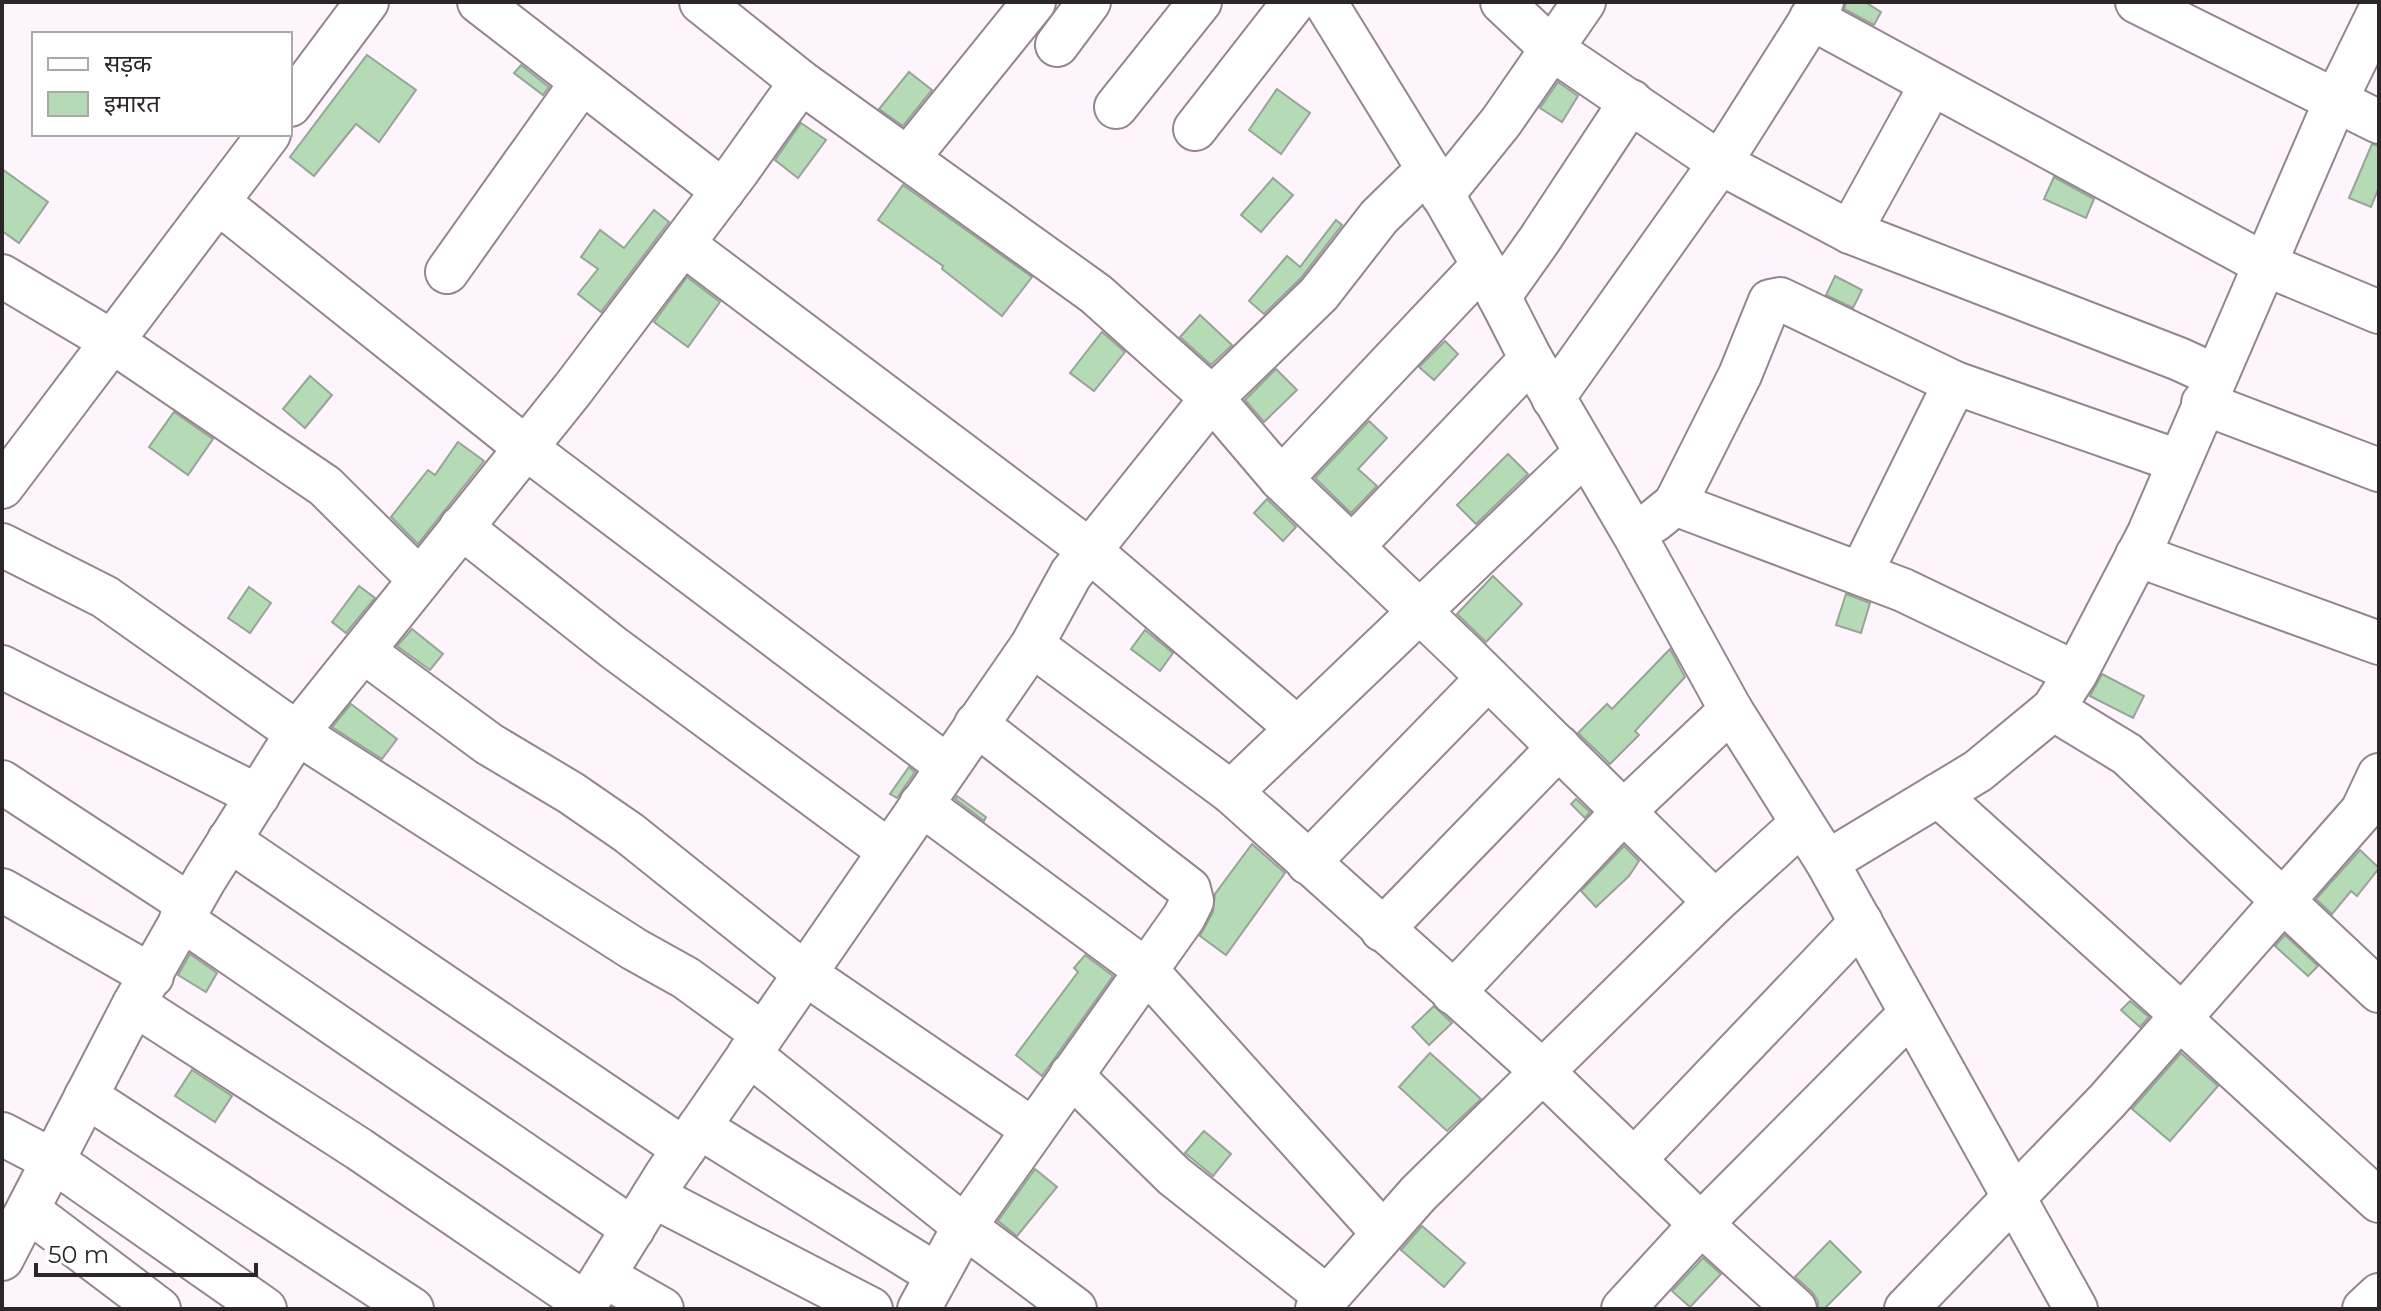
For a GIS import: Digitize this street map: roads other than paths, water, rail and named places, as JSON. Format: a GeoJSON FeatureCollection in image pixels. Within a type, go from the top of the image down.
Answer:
{"type":"FeatureCollection","features":[{"type":"Feature","properties":{"kind":"street"},"geometry":{"type":"LineString","coordinates":[[292,102],[367,2]]}},
{"type":"Feature","properties":{"kind":"street"},"geometry":{"type":"LineString","coordinates":[[479,2],[723,191]]}},
{"type":"Feature","properties":{"kind":"street"},"geometry":{"type":"LineString","coordinates":[[701,2],[801,82],[1096,294],[1212,398],[1281,479],[1715,902]]}},
{"type":"Feature","properties":{"kind":"street"},"geometry":{"type":"LineString","coordinates":[[908,158],[1034,2]]}},
{"type":"Feature","properties":{"kind":"street"},"geometry":{"type":"LineString","coordinates":[[1057,45],[1089,2]]}},
{"type":"Feature","properties":{"kind":"street"},"geometry":{"type":"LineString","coordinates":[[1116,107],[1200,2]]}},
{"type":"Feature","properties":{"kind":"street"},"geometry":{"type":"LineString","coordinates":[[1195,129],[1294,2]]}},
{"type":"Feature","properties":{"kind":"street"},"geometry":{"type":"LineString","coordinates":[[1325,2],[1435,182],[1531,359],[1635,536],[1731,710],[1827,862],[2076,1309]]}},
{"type":"Feature","properties":{"kind":"street"},"geometry":{"type":"LineString","coordinates":[[1502,2],[1552,49],[1720,163],[1850,232],[2179,359],[2209,390],[2379,470]]}},
{"type":"Feature","properties":{"kind":"street"},"geometry":{"type":"LineString","coordinates":[[591,1296],[692,1138],[1032,645],[1071,574],[1089,550],[1212,398],[1319,294],[1379,217],[1435,182],[1501,122],[1584,2]]}},
{"type":"Feature","properties":{"kind":"street"},"geometry":{"type":"LineString","coordinates":[[2137,2],[2379,122]]}},
{"type":"Feature","properties":{"kind":"street"},"geometry":{"type":"LineString","coordinates":[[1827,862],[1978,771],[2053,709],[2076,673],[2137,555],[2335,102],[2379,9],[2372,2]]}},
{"type":"Feature","properties":{"kind":"street"},"geometry":{"type":"LineString","coordinates":[[1553,398],[1720,163],[1817,10],[1931,85],[2264,264],[2379,312]]}},
{"type":"Feature","properties":{"kind":"street"},"geometry":{"type":"LineString","coordinates":[[447,272],[582,82]]}},
{"type":"Feature","properties":{"kind":"street"},"geometry":{"type":"LineString","coordinates":[[2,1259],[186,912],[297,733],[526,448],[723,191],[801,82]]}},
{"type":"Feature","properties":{"kind":"street"},"geometry":{"type":"LineString","coordinates":[[1850,232],[1931,85]]}},
{"type":"Feature","properties":{"kind":"street"},"geometry":{"type":"LineString","coordinates":[[1281,479],[1491,281],[1540,239],[1631,101]]}},
{"type":"Feature","properties":{"kind":"street"},"geometry":{"type":"LineString","coordinates":[[2,487],[268,136]]}},
{"type":"Feature","properties":{"kind":"street"},"geometry":{"type":"LineString","coordinates":[[218,202],[526,448],[947,766]]}},
{"type":"Feature","properties":{"kind":"street"},"geometry":{"type":"LineString","coordinates":[[683,244],[1089,550],[1297,728]]}},
{"type":"Feature","properties":{"kind":"street"},"geometry":{"type":"LineString","coordinates":[[2,276],[113,342],[325,486],[419,579]]}},
{"type":"Feature","properties":{"kind":"street"},"geometry":{"type":"LineString","coordinates":[[1635,536],[1675,504],[1740,375],[1770,301],[1780,299],[1955,383],[2178,461]]}},
{"type":"Feature","properties":{"kind":"street"},"geometry":{"type":"LineString","coordinates":[[1352,547],[1531,359]]}},
{"type":"Feature","properties":{"kind":"street"},"geometry":{"type":"LineString","coordinates":[[1861,573],[1955,383]]}},
{"type":"Feature","properties":{"kind":"street"},"geometry":{"type":"LineString","coordinates":[[1231,792],[1585,453]]}},
{"type":"Feature","properties":{"kind":"street"},"geometry":{"type":"LineString","coordinates":[[1675,504],[1903,590],[2076,673]]}},
{"type":"Feature","properties":{"kind":"street"},"geometry":{"type":"LineString","coordinates":[[461,527],[614,648],[889,851]]}},
{"type":"Feature","properties":{"kind":"street"},"geometry":{"type":"LineString","coordinates":[[2,545],[105,597],[297,733],[634,949],[686,978],[756,1044],[964,1226],[1075,1309]]}},
{"type":"Feature","properties":{"kind":"street"},"geometry":{"type":"LineString","coordinates":[[2137,555],[2379,643]]}},
{"type":"Feature","properties":{"kind":"street"},"geometry":{"type":"LineString","coordinates":[[1032,645],[1231,792],[1543,1072],[1701,1224],[1776,1303]]}},
{"type":"Feature","properties":{"kind":"street"},"geometry":{"type":"LineString","coordinates":[[363,651],[489,744],[571,793],[629,833],[804,973],[1032,1129]]}},
{"type":"Feature","properties":{"kind":"street"},"geometry":{"type":"LineString","coordinates":[[2,667],[258,796]]}},
{"type":"Feature","properties":{"kind":"street"},"geometry":{"type":"LineString","coordinates":[[1308,863],[1488,678]]}},
{"type":"Feature","properties":{"kind":"street"},"geometry":{"type":"LineString","coordinates":[[2053,709],[2127,754],[2379,991]]}},
{"type":"Feature","properties":{"kind":"street"},"geometry":{"type":"LineString","coordinates":[[1453,993],[1623,812],[1731,710]]}},
{"type":"Feature","properties":{"kind":"street"},"geometry":{"type":"LineString","coordinates":[[229,840],[928,1292],[964,1226],[1147,971],[1192,901],[1189,889],[976,724]]}},
{"type":"Feature","properties":{"kind":"street"},"geometry":{"type":"LineString","coordinates":[[1382,930],[1559,747]]}},
{"type":"Feature","properties":{"kind":"street"},"geometry":{"type":"LineString","coordinates":[[2,782],[186,912],[643,1212],[871,1309]]}},
{"type":"Feature","properties":{"kind":"street"},"geometry":{"type":"LineString","coordinates":[[1938,795],[2379,1201]]}},
{"type":"Feature","properties":{"kind":"street"},"geometry":{"type":"LineString","coordinates":[[921,804],[1147,971],[1383,1233]]}},
{"type":"Feature","properties":{"kind":"street"},"geometry":{"type":"LineString","coordinates":[[1906,1309],[2107,1101],[2283,901],[2373,805]]}},
{"type":"Feature","properties":{"kind":"street"},"geometry":{"type":"LineString","coordinates":[[1071,1075],[1174,1176],[1322,1303],[1418,1194],[1715,902],[1802,823]]}},
{"type":"Feature","properties":{"kind":"street"},"geometry":{"type":"LineString","coordinates":[[2,890],[359,1149],[591,1296],[662,1309]]}},
{"type":"Feature","properties":{"kind":"street"},"geometry":{"type":"LineString","coordinates":[[1634,1160],[1861,922]]}},
{"type":"Feature","properties":{"kind":"street"},"geometry":{"type":"LineString","coordinates":[[1623,1309],[1701,1224],[1911,1013]]}},
{"type":"Feature","properties":{"kind":"street"},"geometry":{"type":"LineString","coordinates":[[86,1096],[412,1309]]}},
{"type":"Feature","properties":{"kind":"street"},"geometry":{"type":"LineString","coordinates":[[2,1134],[52,1160],[265,1309]]}},
{"type":"Feature","properties":{"kind":"street"},"geometry":{"type":"LineString","coordinates":[[28,1210],[159,1309]]}},
{"type":"Feature","properties":{"kind":"street"},"geometry":{"type":"LineString","coordinates":[[2364,1309],[2379,1295]]}}]}
